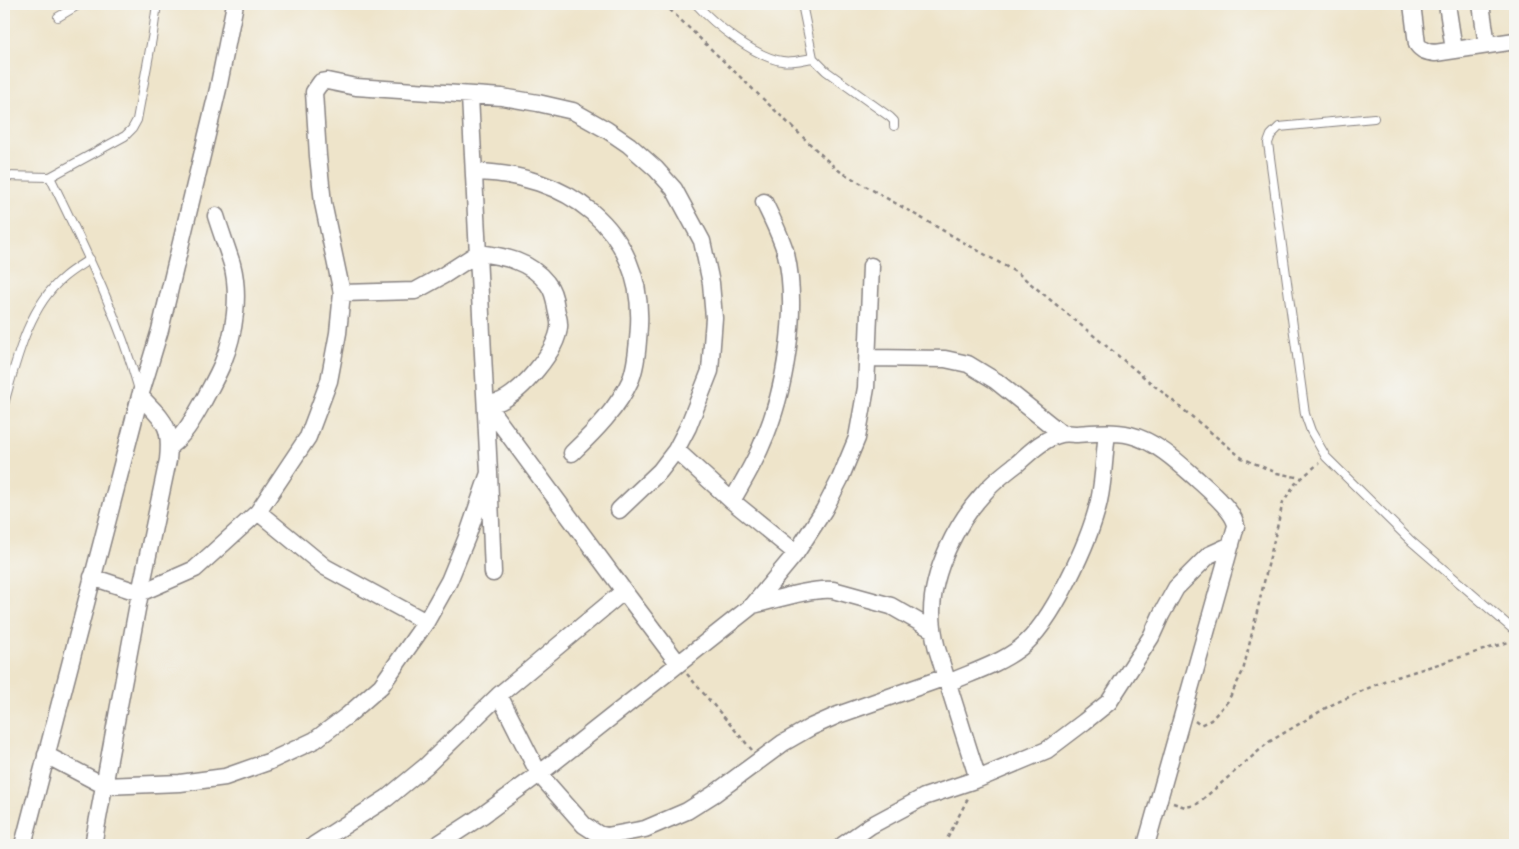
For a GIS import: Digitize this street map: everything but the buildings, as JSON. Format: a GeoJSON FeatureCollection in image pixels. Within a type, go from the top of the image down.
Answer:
{"type":"FeatureCollection","features":[{"type":"Feature","properties":{"kind":"street"},"geometry":{"type":"LineString","coordinates":[[24,845],[92,577],[162,320],[218,90],[235,4]]}},
{"type":"Feature","properties":{"kind":"street"},"geometry":{"type":"LineString","coordinates":[[1412,4],[1417,44],[1421,50],[1435,53],[1515,41]]}},
{"type":"Feature","properties":{"kind":"street"},"geometry":{"type":"LineString","coordinates":[[1447,4],[1454,50]]}},
{"type":"Feature","properties":{"kind":"street"},"geometry":{"type":"LineString","coordinates":[[1481,4],[1487,45]]}},
{"type":"Feature","properties":{"kind":"street"},"geometry":{"type":"LineString","coordinates":[[92,577],[140,593],[195,569],[258,512],[308,437],[329,381],[338,333],[342,293],[323,203],[316,119],[314,92],[316,86],[326,81],[356,87],[502,97],[574,111],[630,144],[674,189],[702,241],[711,283],[714,318],[710,371],[688,427],[676,450],[660,471],[619,510]]}},
{"type":"Feature","properties":{"kind":"street"},"geometry":{"type":"LineString","coordinates":[[470,96],[486,404],[492,573]]}},
{"type":"Feature","properties":{"kind":"street"},"geometry":{"type":"LineString","coordinates":[[474,172],[498,172],[531,180],[562,193],[589,209],[609,228],[619,242],[635,278],[640,310],[638,342],[631,378],[616,405],[595,431],[572,453]]}},
{"type":"Feature","properties":{"kind":"street"},"geometry":{"type":"LineString","coordinates":[[732,501],[762,445],[777,404],[785,371],[790,324],[791,288],[786,255],[764,202]]}},
{"type":"Feature","properties":{"kind":"street"},"geometry":{"type":"LineString","coordinates":[[170,446],[180,439],[187,429],[215,380],[223,362],[234,322],[235,290],[232,265],[216,216]]}},
{"type":"Feature","properties":{"kind":"street"},"geometry":{"type":"LineString","coordinates":[[342,293],[415,291],[444,275],[478,252],[501,255],[534,270],[548,284],[555,303],[559,327],[553,344],[543,363],[532,377],[500,401],[486,404]]}},
{"type":"Feature","properties":{"kind":"street"},"geometry":{"type":"LineString","coordinates":[[437,845],[484,815],[539,774],[753,605],[796,553],[824,510],[840,479],[857,438],[863,412],[868,358],[871,266]]}},
{"type":"Feature","properties":{"kind":"street"},"geometry":{"type":"LineString","coordinates":[[868,358],[945,359],[968,364],[1015,396],[1062,434]]}},
{"type":"Feature","properties":{"kind":"street"},"geometry":{"type":"LineString","coordinates":[[93,845],[140,593],[170,446],[166,424],[140,396]]}},
{"type":"Feature","properties":{"kind":"street"},"geometry":{"type":"LineString","coordinates":[[486,404],[678,663]]}},
{"type":"Feature","properties":{"kind":"street"},"geometry":{"type":"LineString","coordinates":[[499,695],[539,774],[584,825],[598,834],[607,836],[645,828],[687,810],[761,761],[783,744],[825,720],[997,662],[1021,647],[1038,629],[1068,581],[1084,546],[1099,501],[1107,433]]}},
{"type":"Feature","properties":{"kind":"street"},"geometry":{"type":"LineString","coordinates":[[978,779],[937,649],[933,630],[932,610],[938,575],[946,552],[963,520],[984,492],[1051,438],[1062,434],[1107,433],[1130,435],[1149,442],[1188,471],[1233,517],[1236,526],[1146,845]]}},
{"type":"Feature","properties":{"kind":"street"},"geometry":{"type":"LineString","coordinates":[[676,450],[732,501],[796,553]]}},
{"type":"Feature","properties":{"kind":"street"},"geometry":{"type":"LineString","coordinates":[[46,755],[105,786],[180,783],[225,777],[268,762],[315,740],[348,715],[381,686],[426,622],[449,581],[467,538],[489,473]]}},
{"type":"Feature","properties":{"kind":"street"},"geometry":{"type":"LineString","coordinates":[[258,512],[326,567],[426,622]]}},
{"type":"Feature","properties":{"kind":"street"},"geometry":{"type":"LineString","coordinates":[[843,845],[870,826],[924,797],[978,779],[1047,750],[1109,702],[1151,638],[1176,588],[1209,555],[1231,545]]}},
{"type":"Feature","properties":{"kind":"street"},"geometry":{"type":"LineString","coordinates":[[753,605],[816,591],[833,590],[891,606],[933,630]]}},
{"type":"Feature","properties":{"kind":"street"},"geometry":{"type":"LineString","coordinates":[[314,845],[388,798],[426,766],[499,695],[624,591]]}},
{"type":"Feature","properties":{"kind":"lane"},"geometry":{"type":"LineString","coordinates":[[58,17],[80,4]]}},
{"type":"Feature","properties":{"kind":"lane"},"geometry":{"type":"LineString","coordinates":[[4,176],[50,177],[125,136],[132,129],[137,120],[157,4]]}},
{"type":"Feature","properties":{"kind":"lane"},"geometry":{"type":"LineString","coordinates":[[696,4],[721,27],[756,52],[785,62],[813,58]]}},
{"type":"Feature","properties":{"kind":"lane"},"geometry":{"type":"LineString","coordinates":[[802,4],[813,58],[826,71],[890,117],[894,121],[894,126]]}},
{"type":"Feature","properties":{"kind":"lane"},"geometry":{"type":"LineString","coordinates":[[1374,118],[1279,126],[1268,142],[1305,414],[1311,431],[1326,457],[1411,541],[1515,631]]}},
{"type":"Feature","properties":{"kind":"lane"},"geometry":{"type":"LineString","coordinates":[[50,177],[90,259],[117,322],[140,396]]}},
{"type":"Feature","properties":{"kind":"lane"},"geometry":{"type":"LineString","coordinates":[[4,404],[20,348],[31,322],[48,296],[64,277],[90,259]]}},
{"type":"Feature","properties":{"kind":"path"},"geometry":{"type":"LineString","coordinates":[[664,4],[836,168],[1019,274],[1242,458],[1277,473],[1301,478]]}},
{"type":"Feature","properties":{"kind":"path"},"geometry":{"type":"LineString","coordinates":[[1185,711],[1200,725],[1211,720],[1228,701],[1243,671],[1283,502],[1301,478],[1326,457]]}},
{"type":"Feature","properties":{"kind":"path"},"geometry":{"type":"LineString","coordinates":[[1160,798],[1184,807],[1196,805],[1269,742],[1329,706],[1384,681],[1515,640]]}},
{"type":"Feature","properties":{"kind":"path"},"geometry":{"type":"LineString","coordinates":[[678,663],[761,761]]}},
{"type":"Feature","properties":{"kind":"path"},"geometry":{"type":"LineString","coordinates":[[944,845],[978,779]]}}]}
